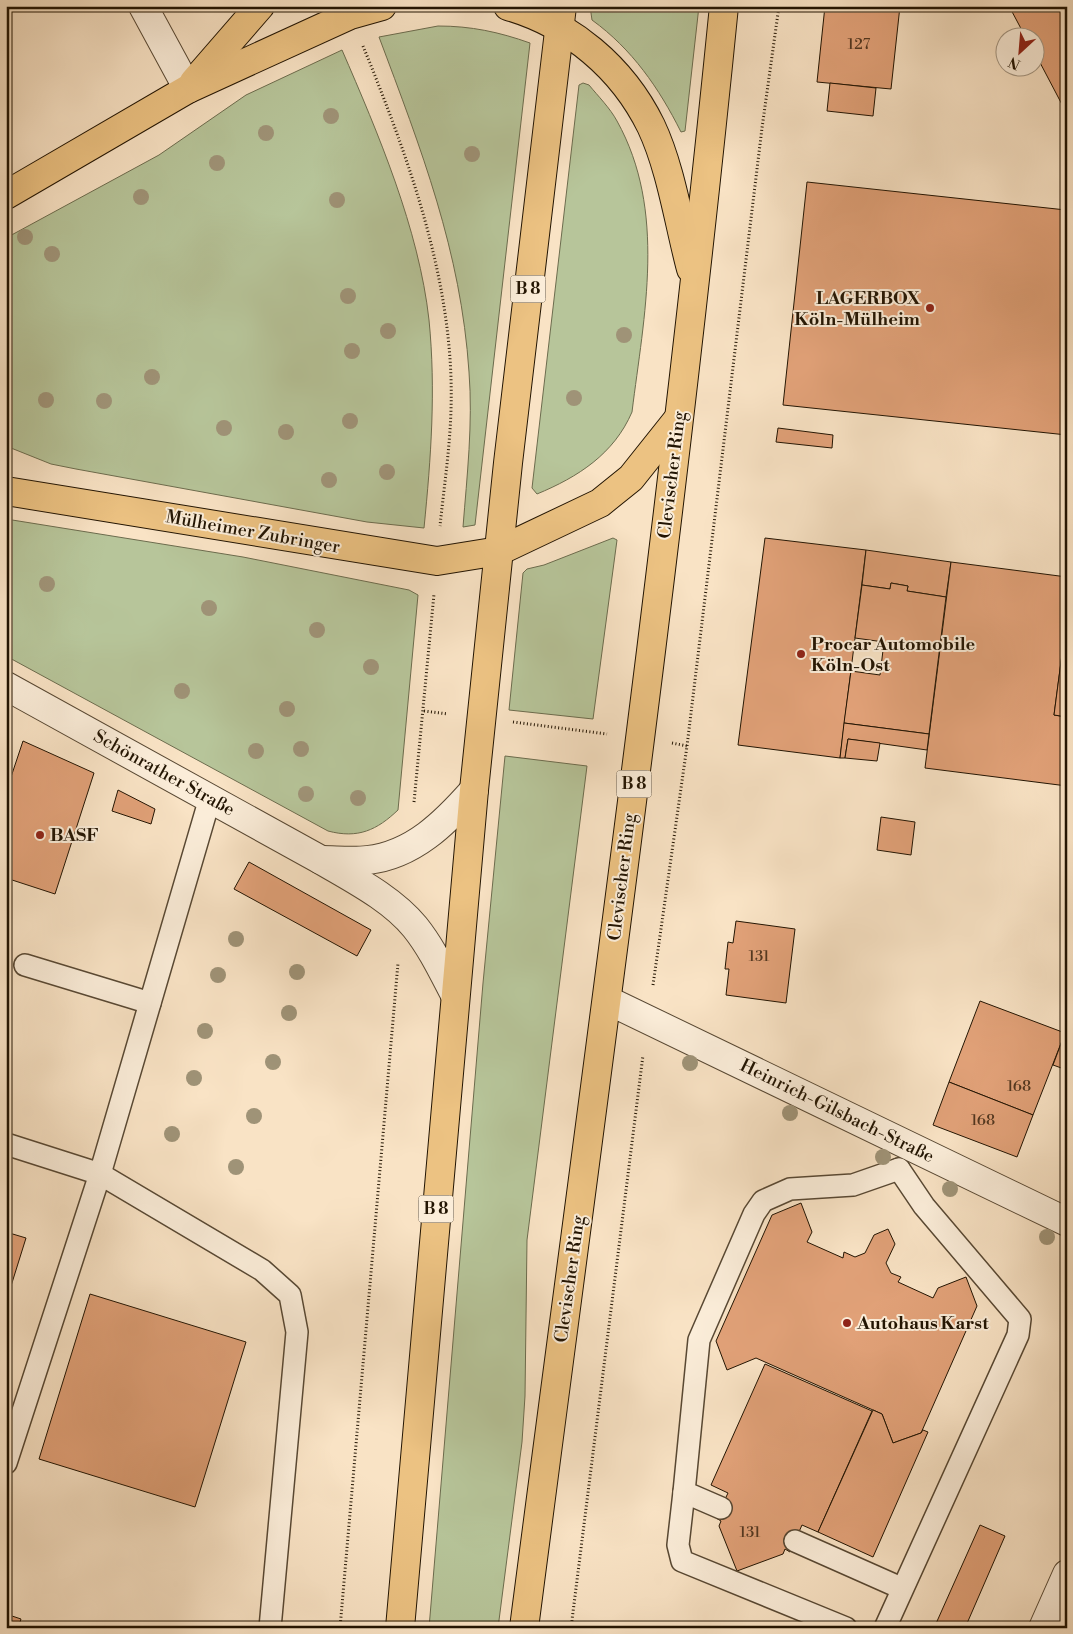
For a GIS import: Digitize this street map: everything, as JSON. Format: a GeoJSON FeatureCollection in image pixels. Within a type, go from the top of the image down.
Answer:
{"type":"FeatureCollection","features":[{"type":"Feature","properties":{"kind":"main road"},"geometry":{"type":"LineString","coordinates":[[188,89],[260,6]]}},
{"type":"Feature","properties":{"kind":"main road"},"geometry":{"type":"LineString","coordinates":[[10,194],[188,89],[350,15],[382,6]]}},
{"type":"Feature","properties":{"kind":"main road"},"geometry":{"type":"LineString","coordinates":[[508,6],[533,13],[560,16],[611,68],[626,87],[651,126],[666,169],[696,288]]}},
{"type":"Feature","properties":{"kind":"main road","name":"Clevischer Ring"},"geometry":{"type":"LineString","coordinates":[[524,1628],[641,738],[696,288],[724,6]]}},
{"type":"Feature","properties":{"kind":"main road","name":"B 8"},"geometry":{"type":"LineString","coordinates":[[400,1628],[454,993],[481,718],[560,16]]}},
{"type":"Feature","properties":{"kind":"main road","name":"Mülheimer Zubringer"},"geometry":{"type":"LineString","coordinates":[[13,487],[437,561],[499,551],[600,503],[631,478],[679,418]]}},
{"type":"Feature","properties":{"kind":"street"},"geometry":{"type":"LineString","coordinates":[[143,6],[188,89]]}},
{"type":"Feature","properties":{"kind":"street","name":"Schönrather Straße"},"geometry":{"type":"LineString","coordinates":[[6,686],[321,860],[371,891],[402,914],[414,926],[435,956],[454,993]]}},
{"type":"Feature","properties":{"kind":"street","name":"Schönrather Straße"},"geometry":{"type":"LineString","coordinates":[[321,860],[366,861],[392,856],[410,847],[448,819],[474,790]]}},
{"type":"Feature","properties":{"kind":"street","name":"Heinrich-Gilsbach-Straße"},"geometry":{"type":"LineString","coordinates":[[607,1000],[648,1020],[903,1157],[1067,1222]]}},
{"type":"Feature","properties":{"kind":"street"},"geometry":{"type":"LineString","coordinates":[[1043,1628],[1067,1574]]}},
{"type":"Feature","properties":{"kind":"lane"},"geometry":{"type":"LineString","coordinates":[[6,1463],[100,1174],[210,798]]}},
{"type":"Feature","properties":{"kind":"lane"},"geometry":{"type":"LineString","coordinates":[[25,965],[150,1003]]}},
{"type":"Feature","properties":{"kind":"lane"},"geometry":{"type":"LineString","coordinates":[[6,1144],[100,1174],[262,1270],[290,1295],[297,1332],[270,1628]]}},
{"type":"Feature","properties":{"kind":"lane"},"geometry":{"type":"LineString","coordinates":[[846,1628],[682,1562],[678,1546],[699,1340],[754,1214],[763,1201],[790,1189],[852,1184],[903,1157],[924,1206],[1020,1319],[1018,1335],[901,1588],[885,1628]]}},
{"type":"Feature","properties":{"kind":"lane"},"geometry":{"type":"LineString","coordinates":[[684,1492],[721,1508]]}},
{"type":"Feature","properties":{"kind":"lane"},"geometry":{"type":"LineString","coordinates":[[794,1541],[901,1588]]}},
{"type":"Feature","properties":{"kind":"path"},"geometry":{"type":"LineString","coordinates":[[571,1628],[648,1020],[687,746],[762,128],[779,6]]}},
{"type":"Feature","properties":{"kind":"path"},"geometry":{"type":"LineString","coordinates":[[350,15],[404,153],[430,238],[448,338],[451,408],[424,711],[641,738],[687,746]]}},
{"type":"Feature","properties":{"kind":"path"},"geometry":{"type":"LineString","coordinates":[[340,1628],[402,914]]}},
{"type":"Feature","properties":{"kind":"green space"},"geometry":{"type":"Polygon","coordinates":[[[590,6],[699,6],[685,131],[681,132],[654,85],[643,70],[620,44],[592,20],[590,6]]]}},
{"type":"Feature","properties":{"kind":"green space"},"geometry":{"type":"Polygon","coordinates":[[[438,26],[485,30],[530,43],[475,525],[463,527],[470,411],[465,327],[448,242],[437,201],[410,120],[379,37],[438,26]]]}},
{"type":"Feature","properties":{"kind":"green space"},"geometry":{"type":"Polygon","coordinates":[[[342,50],[383,148],[407,216],[424,286],[431,346],[432,398],[431,450],[424,528],[367,522],[76,469],[51,464],[6,446],[6,238],[159,155],[246,95],[342,50]]]}},
{"type":"Feature","properties":{"kind":"green space"},"geometry":{"type":"Polygon","coordinates":[[[583,83],[589,85],[617,121],[632,155],[642,191],[647,227],[648,264],[642,338],[632,412],[624,427],[605,452],[593,462],[567,480],[537,494],[532,488],[579,85],[583,83]]]}},
{"type":"Feature","properties":{"kind":"green space"},"geometry":{"type":"Polygon","coordinates":[[[6,519],[243,557],[409,590],[418,595],[398,810],[375,828],[366,831],[349,834],[328,831],[6,656],[6,519]]]}},
{"type":"Feature","properties":{"kind":"green space"},"geometry":{"type":"Polygon","coordinates":[[[613,538],[617,540],[593,719],[509,710],[523,573],[527,569],[544,565],[613,538]]]}},
{"type":"Feature","properties":{"kind":"green space"},"geometry":{"type":"Polygon","coordinates":[[[505,756],[587,766],[527,1240],[525,1396],[522,1442],[498,1628],[429,1628],[483,983],[505,756]]]}},
{"type":"Feature","properties":{"kind":"building"},"geometry":{"type":"Polygon","coordinates":[[[825,6],[900,6],[891,89],[817,82],[825,6]]]}},
{"type":"Feature","properties":{"kind":"building"},"geometry":{"type":"Polygon","coordinates":[[[1009,6],[1067,6],[1067,114],[1046,74],[1046,28],[1021,28],[1009,6]]]}},
{"type":"Feature","properties":{"kind":"building"},"geometry":{"type":"Polygon","coordinates":[[[830,83],[876,88],[873,116],[827,111],[830,83]]]}},
{"type":"Feature","properties":{"kind":"building","name":"LAGERBOX Köln-Mülheim"},"geometry":{"type":"Polygon","coordinates":[[[807,182],[1066,210],[1067,435],[783,405],[807,182]]]}},
{"type":"Feature","properties":{"kind":"building"},"geometry":{"type":"Polygon","coordinates":[[[778,428],[833,435],[832,448],[776,442],[778,428]]]}},
{"type":"Feature","properties":{"kind":"building","name":"Procar Automobile Köln-Ost"},"geometry":{"type":"Polygon","coordinates":[[[765,538],[866,550],[840,758],[738,745],[765,538]]]}},
{"type":"Feature","properties":{"kind":"building"},"geometry":{"type":"Polygon","coordinates":[[[866,550],[951,562],[946,597],[907,591],[908,586],[891,583],[890,589],[862,585],[866,550]]]}},
{"type":"Feature","properties":{"kind":"building"},"geometry":{"type":"Polygon","coordinates":[[[951,562],[1067,577],[1067,617],[1054,715],[1067,717],[1067,786],[925,768],[951,562]]]}},
{"type":"Feature","properties":{"kind":"building"},"geometry":{"type":"Polygon","coordinates":[[[891,583],[908,586],[907,591],[946,597],[929,734],[844,723],[851,671],[880,675],[884,642],[855,638],[862,585],[890,589],[891,583]]]}},
{"type":"Feature","properties":{"kind":"building"},"geometry":{"type":"Polygon","coordinates":[[[1063,646],[1067,646],[1067,717],[1054,715],[1063,646]]]}},
{"type":"Feature","properties":{"kind":"building"},"geometry":{"type":"Polygon","coordinates":[[[844,723],[929,734],[927,750],[848,739],[845,758],[840,758],[844,723]]]}},
{"type":"Feature","properties":{"kind":"building"},"geometry":{"type":"Polygon","coordinates":[[[848,739],[880,743],[877,761],[845,758],[848,739]]]}},
{"type":"Feature","properties":{"kind":"building","name":"BASF"},"geometry":{"type":"Polygon","coordinates":[[[23,741],[94,773],[55,894],[6,878],[6,792],[23,741]]]}},
{"type":"Feature","properties":{"kind":"building"},"geometry":{"type":"Polygon","coordinates":[[[118,790],[155,809],[151,824],[112,811],[118,790]]]}},
{"type":"Feature","properties":{"kind":"building"},"geometry":{"type":"Polygon","coordinates":[[[881,817],[915,822],[911,855],[877,850],[881,817]]]}},
{"type":"Feature","properties":{"kind":"building"},"geometry":{"type":"Polygon","coordinates":[[[249,862],[371,930],[357,956],[234,889],[249,862]]]}},
{"type":"Feature","properties":{"kind":"building"},"geometry":{"type":"Polygon","coordinates":[[[736,921],[795,929],[786,1003],[726,995],[729,969],[725,969],[728,942],[733,943],[736,921]]]}},
{"type":"Feature","properties":{"kind":"building"},"geometry":{"type":"Polygon","coordinates":[[[980,1001],[1065,1033],[1033,1115],[949,1082],[980,1001]]]}},
{"type":"Feature","properties":{"kind":"building"},"geometry":{"type":"Polygon","coordinates":[[[1065,1033],[1067,1034],[1067,1070],[1053,1065],[1065,1033]]]}},
{"type":"Feature","properties":{"kind":"building"},"geometry":{"type":"Polygon","coordinates":[[[949,1082],[1033,1115],[1017,1157],[933,1125],[949,1082]]]}},
{"type":"Feature","properties":{"kind":"building","name":"Autohaus Karst"},"geometry":{"type":"Polygon","coordinates":[[[801,1203],[812,1232],[807,1242],[843,1258],[844,1252],[855,1257],[865,1253],[874,1235],[888,1229],[895,1244],[886,1263],[891,1273],[901,1277],[898,1282],[933,1298],[938,1288],[966,1277],[977,1306],[921,1433],[893,1443],[882,1414],[756,1358],[727,1370],[716,1341],[772,1215],[801,1203]]]}},
{"type":"Feature","properties":{"kind":"building"},"geometry":{"type":"Polygon","coordinates":[[[6,1232],[26,1238],[6,1302],[6,1232]]]}},
{"type":"Feature","properties":{"kind":"building"},"geometry":{"type":"Polygon","coordinates":[[[90,1294],[246,1342],[195,1507],[39,1459],[90,1294]]]}},
{"type":"Feature","properties":{"kind":"building"},"geometry":{"type":"Polygon","coordinates":[[[765,1364],[872,1411],[818,1532],[802,1525],[790,1552],[785,1549],[783,1554],[737,1571],[719,1526],[721,1521],[716,1518],[728,1493],[711,1485],[765,1364]]]}},
{"type":"Feature","properties":{"kind":"building"},"geometry":{"type":"Polygon","coordinates":[[[873,1410],[882,1414],[893,1443],[921,1433],[923,1430],[928,1432],[873,1557],[818,1532],[873,1410]]]}},
{"type":"Feature","properties":{"kind":"building"},"geometry":{"type":"Polygon","coordinates":[[[980,1525],[1005,1536],[965,1628],[934,1628],[980,1525]]]}},
{"type":"Feature","properties":{"kind":"building"},"geometry":{"type":"Polygon","coordinates":[[[6,1614],[21,1619],[18,1628],[6,1628],[6,1614]]]}},
{"type":"Feature","properties":{"kind":"place","name":"LAGERBOX Köln-Mülheim"},"geometry":{"type":"Point","coordinates":[930,308]}},
{"type":"Feature","properties":{"kind":"place","name":"Procar Automobile Köln-Ost"},"geometry":{"type":"Point","coordinates":[801,654]}},
{"type":"Feature","properties":{"kind":"place","name":"BASF"},"geometry":{"type":"Point","coordinates":[40,835]}},
{"type":"Feature","properties":{"kind":"place","name":"Autohaus Karst"},"geometry":{"type":"Point","coordinates":[847,1323]}}]}
